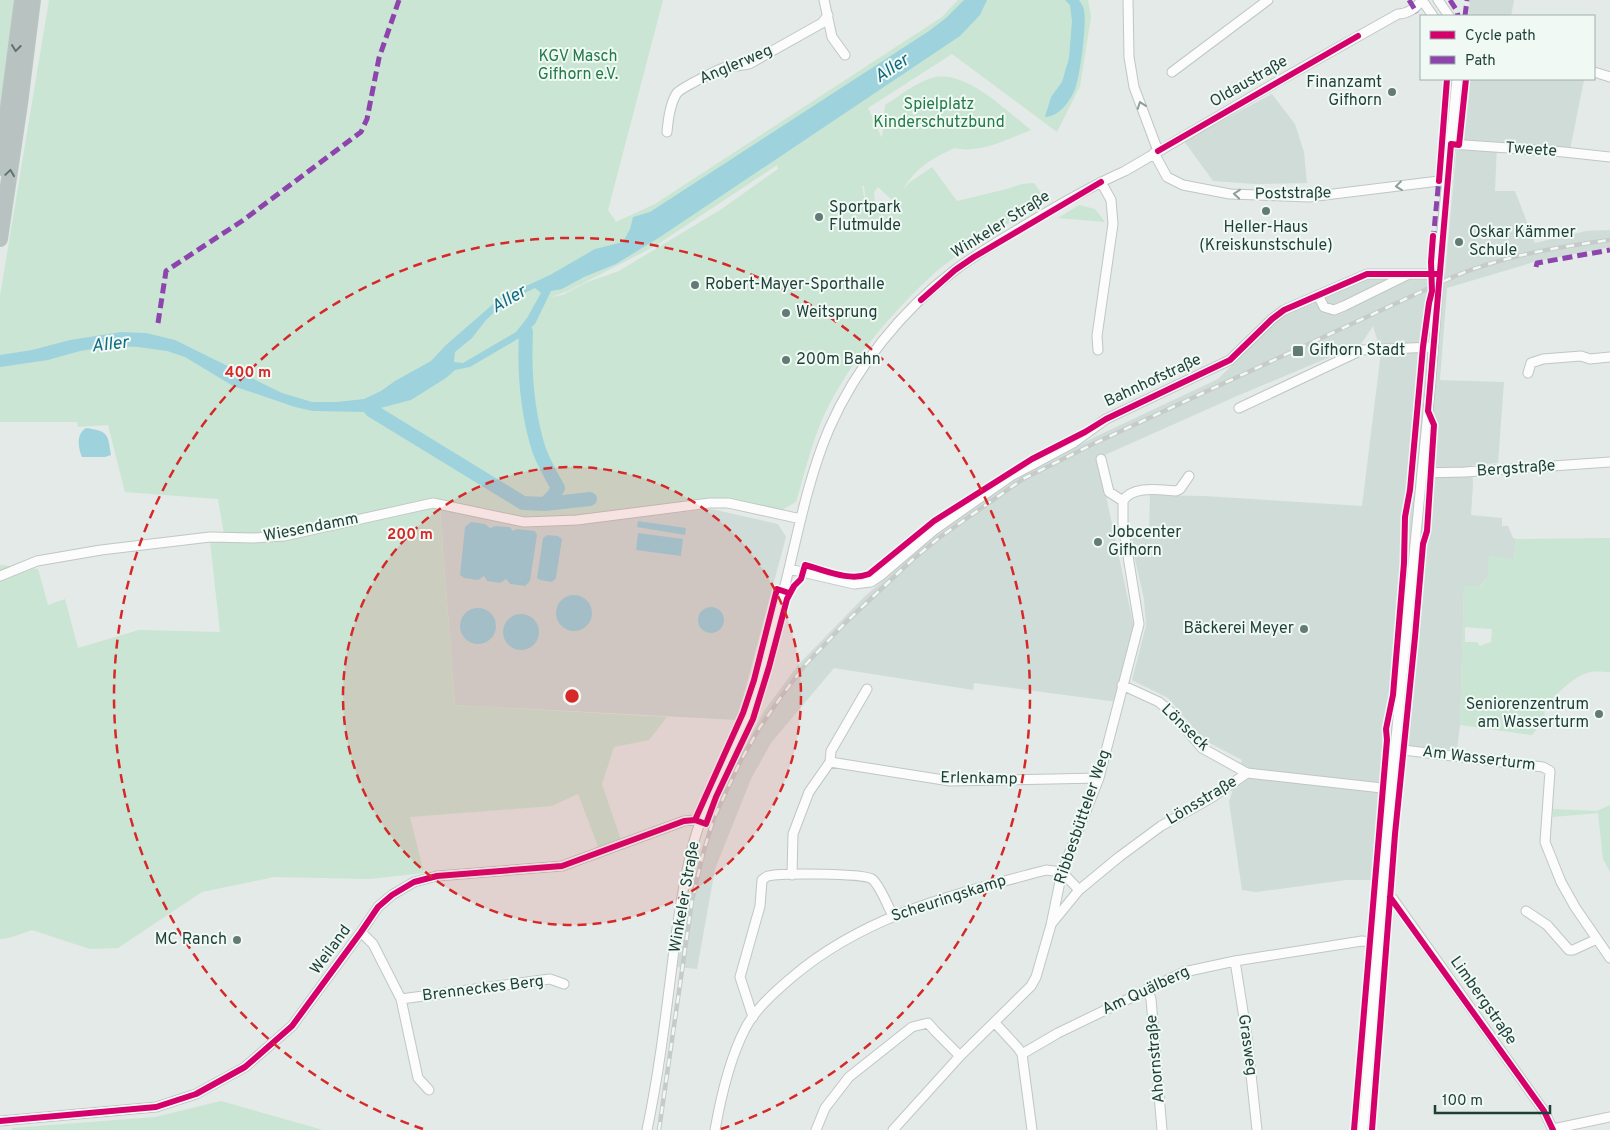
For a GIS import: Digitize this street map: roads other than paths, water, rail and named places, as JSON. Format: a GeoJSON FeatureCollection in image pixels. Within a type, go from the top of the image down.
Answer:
{"type":"FeatureCollection","features":[{"type":"Feature","properties":{"kind":"highway"},"geometry":{"type":"LineString","coordinates":[[0,168],[22,0]]}},
{"type":"Feature","properties":{"kind":"highway"},"geometry":{"type":"LineString","coordinates":[[0,239],[33,0]]}},
{"type":"Feature","properties":{"kind":"street"},"geometry":{"type":"LineString","coordinates":[[824,0],[832,36],[845,55]]}},
{"type":"Feature","properties":{"kind":"street","name":"Poststraße"},"geometry":{"type":"LineString","coordinates":[[1128,0],[1129,57],[1134,87],[1156,152],[1167,177],[1183,185],[1230,194],[1309,197],[1439,180],[1447,181]]}},
{"type":"Feature","properties":{"kind":"street"},"geometry":{"type":"LineString","coordinates":[[1172,72],[1268,0]]}},
{"type":"Feature","properties":{"kind":"street","name":"Oldaustraße"},"geometry":{"type":"LineString","coordinates":[[1398,14],[1401,8],[1415,0]]}},
{"type":"Feature","properties":{"kind":"street"},"geometry":{"type":"LineString","coordinates":[[1422,0],[1432,15]]}},
{"type":"Feature","properties":{"kind":"street","name":"Oldaustraße"},"geometry":{"type":"LineString","coordinates":[[1101,182],[1125,171],[1398,14],[1404,14],[1420,4],[1422,0]]}},
{"type":"Feature","properties":{"kind":"street"},"geometry":{"type":"LineString","coordinates":[[1438,0],[1448,15]]}},
{"type":"Feature","properties":{"kind":"street","name":"Anglerweg"},"geometry":{"type":"LineString","coordinates":[[667,132],[675,98],[680,91],[725,67],[740,67],[749,64],[822,23],[828,15]]}},
{"type":"Feature","properties":{"kind":"street"},"geometry":{"type":"LineString","coordinates":[[1595,72],[1610,77]]}},
{"type":"Feature","properties":{"kind":"street"},"geometry":{"type":"LineString","coordinates":[[1363,1130],[1391,789],[1422,473],[1457,80]]}},
{"type":"Feature","properties":{"kind":"street","name":"Tweete"},"geometry":{"type":"LineString","coordinates":[[1451,144],[1610,157]]}},
{"type":"Feature","properties":{"kind":"street"},"geometry":{"type":"LineString","coordinates":[[1098,350],[1097,336],[1113,224],[1111,200],[1101,182]]}},
{"type":"Feature","properties":{"kind":"street","name":"Winkeler Straße"},"geometry":{"type":"LineString","coordinates":[[647,1130],[689,859],[700,822],[749,715],[760,681],[815,466],[829,428],[842,402],[878,346],[926,294],[961,265],[1001,239],[1101,182]]}},
{"type":"Feature","properties":{"kind":"street","name":"Bahnhofstraße"},"geometry":{"type":"LineString","coordinates":[[789,569],[854,584],[870,582],[880,576],[934,530],[1011,476],[1073,443],[1106,418],[1230,360],[1278,314],[1366,274],[1439,274]]}},
{"type":"Feature","properties":{"kind":"street","name":"Bahnhofstraße"},"geometry":{"type":"LineString","coordinates":[[1318,295],[1324,307],[1334,310],[1410,274]]}},
{"type":"Feature","properties":{"kind":"street"},"geometry":{"type":"LineString","coordinates":[[1239,408],[1362,350],[1433,347]]}},
{"type":"Feature","properties":{"kind":"street"},"geometry":{"type":"LineString","coordinates":[[1528,373],[1531,364],[1539,359],[1582,356],[1590,359],[1610,357]]}},
{"type":"Feature","properties":{"kind":"street"},"geometry":{"type":"LineString","coordinates":[[1101,459],[1109,492],[1122,501],[1125,496],[1135,491],[1180,489],[1189,476]]}},
{"type":"Feature","properties":{"kind":"street","name":"Bergstraße"},"geometry":{"type":"LineString","coordinates":[[1422,473],[1465,472],[1610,462]]}},
{"type":"Feature","properties":{"kind":"street","name":"Ribbesbütteler Weg"},"geometry":{"type":"LineString","coordinates":[[893,1130],[960,1056],[1034,982],[1051,925],[1062,872],[1099,778],[1139,624],[1122,525],[1122,501]]}},
{"type":"Feature","properties":{"kind":"street","name":"Wiesendamm"},"geometry":{"type":"LineString","coordinates":[[0,576],[37,561],[101,550],[210,537],[253,538],[284,536],[433,503],[524,522],[577,520],[710,503],[728,503],[801,518]]}},
{"type":"Feature","properties":{"kind":"street","name":"Lönseck"},"geometry":{"type":"LineString","coordinates":[[1122,685],[1159,702],[1173,714],[1202,748],[1247,773]]}},
{"type":"Feature","properties":{"kind":"street"},"geometry":{"type":"LineString","coordinates":[[792,875],[793,834],[809,792],[830,762],[832,751],[867,689]]}},
{"type":"Feature","properties":{"kind":"street","name":"Am Wasserturm"},"geometry":{"type":"LineString","coordinates":[[1395,749],[1543,767],[1550,771],[1545,842],[1561,882],[1597,939]]}},
{"type":"Feature","properties":{"kind":"street","name":"Erlenkamp"},"geometry":{"type":"LineString","coordinates":[[830,762],[950,782],[1099,778]]}},
{"type":"Feature","properties":{"kind":"street","name":"Lönsstraße"},"geometry":{"type":"LineString","coordinates":[[1051,925],[1079,890],[1161,826],[1210,798],[1247,773],[1391,789]]}},
{"type":"Feature","properties":{"kind":"street","name":"Weiland"},"geometry":{"type":"LineString","coordinates":[[0,1121],[156,1107],[196,1094],[245,1067],[292,1026],[378,906],[414,882],[437,876],[562,866],[684,821],[695,820],[700,822]]}},
{"type":"Feature","properties":{"kind":"street","name":"Scheuringskamp"},"geometry":{"type":"LineString","coordinates":[[715,1130],[734,1054],[746,1028],[775,992],[798,972],[840,942],[893,916],[931,901],[1046,870],[1062,872]]}},
{"type":"Feature","properties":{"kind":"street"},"geometry":{"type":"LineString","coordinates":[[1062,872],[1079,890]]}},
{"type":"Feature","properties":{"kind":"street"},"geometry":{"type":"LineString","coordinates":[[753,1017],[740,978],[760,906],[762,880],[768,876],[792,875],[852,875],[871,878],[875,881],[893,916]]}},
{"type":"Feature","properties":{"kind":"street","name":"Limbergstraße"},"geometry":{"type":"LineString","coordinates":[[1383,895],[1393,899],[1544,1110],[1553,1130]]}},
{"type":"Feature","properties":{"kind":"street"},"geometry":{"type":"LineString","coordinates":[[1526,911],[1547,925],[1569,950],[1597,939],[1610,958]]}},
{"type":"Feature","properties":{"kind":"street"},"geometry":{"type":"LineString","coordinates":[[361,932],[373,944],[401,999],[418,1078],[429,1090]]}},
{"type":"Feature","properties":{"kind":"street","name":"Am Quälberg"},"geometry":{"type":"LineString","coordinates":[[1022,1054],[1058,1032],[1184,972],[1235,961],[1362,941],[1379,944]]}},
{"type":"Feature","properties":{"kind":"street","name":"Grasweg"},"geometry":{"type":"LineString","coordinates":[[1235,961],[1247,1037],[1258,1130]]}},
{"type":"Feature","properties":{"kind":"street","name":"Brenneckes Berg"},"geometry":{"type":"LineString","coordinates":[[401,999],[550,979],[564,984]]}},
{"type":"Feature","properties":{"kind":"street","name":"Ahornstraße"},"geometry":{"type":"LineString","coordinates":[[1147,989],[1151,999],[1162,1130]]}},
{"type":"Feature","properties":{"kind":"street"},"geometry":{"type":"LineString","coordinates":[[816,1130],[826,1108],[849,1077],[912,1027],[928,1023],[960,1056]]}},
{"type":"Feature","properties":{"kind":"street"},"geometry":{"type":"LineString","coordinates":[[995,1023],[1022,1054],[1032,1130]]}},
{"type":"Feature","properties":{"kind":"street"},"geometry":{"type":"LineString","coordinates":[[1553,1130],[1610,1117]]}},
{"type":"Feature","properties":{"kind":"water","name":"Aller"},"geometry":{"type":"Polygon","coordinates":[[[964,0],[987,0],[980,15],[960,36],[660,237],[616,264],[584,277],[562,289],[551,291],[535,324],[521,337],[470,367],[455,370],[446,378],[411,400],[365,412],[313,411],[295,407],[233,386],[185,357],[167,351],[138,347],[112,346],[80,351],[48,360],[0,367],[0,355],[32,350],[70,340],[121,332],[146,333],[175,340],[282,393],[312,402],[364,399],[431,361],[446,345],[507,292],[550,275],[595,249],[623,242],[630,229],[633,217],[650,212],[929,31],[946,18],[964,0]],[[535,288],[504,303],[486,320],[472,338],[455,352],[454,362],[463,363],[516,332],[527,318],[541,293],[535,288]]]}},
{"type":"Feature","properties":{"kind":"water"},"geometry":{"type":"Polygon","coordinates":[[[1065,0],[1079,0],[1084,10],[1084,37],[1079,73],[1071,98],[1060,111],[1045,117],[1051,97],[1062,82],[1069,58],[1072,21],[1070,5],[1065,0]]]}},
{"type":"Feature","properties":{"kind":"water"},"geometry":{"type":"Polygon","coordinates":[[[86,428],[103,432],[106,435],[111,455],[105,457],[82,457],[79,437],[86,428]]]}},
{"type":"Feature","properties":{"kind":"water"},"geometry":{"type":"Polygon","coordinates":[[[638,521],[686,528],[685,535],[637,527],[638,521]]]}},
{"type":"Feature","properties":{"kind":"water"},"geometry":{"type":"Polygon","coordinates":[[[471,522],[485,524],[490,528],[495,526],[510,527],[513,531],[517,529],[535,531],[537,535],[530,581],[525,586],[510,584],[506,579],[500,583],[487,581],[484,576],[478,580],[464,578],[460,575],[465,527],[471,522]]]}},
{"type":"Feature","properties":{"kind":"water"},"geometry":{"type":"Polygon","coordinates":[[[638,533],[683,539],[681,556],[636,550],[638,533]]]}},
{"type":"Feature","properties":{"kind":"water"},"geometry":{"type":"Polygon","coordinates":[[[547,535],[558,536],[562,539],[556,578],[552,582],[537,578],[543,538],[547,535]]]}},
{"type":"Feature","properties":{"kind":"water"},"geometry":{"type":"Polygon","coordinates":[[[574,595],[587,600],[592,613],[587,626],[574,631],[561,626],[556,613],[561,600],[574,595]]]}},
{"type":"Feature","properties":{"kind":"water"},"geometry":{"type":"Polygon","coordinates":[[[711,607],[720,611],[724,620],[720,629],[711,633],[702,629],[698,620],[702,611],[711,607]]]}},
{"type":"Feature","properties":{"kind":"water"},"geometry":{"type":"Polygon","coordinates":[[[478,608],[491,613],[496,626],[491,639],[478,644],[465,639],[460,626],[465,613],[478,608]]]}},
{"type":"Feature","properties":{"kind":"water"},"geometry":{"type":"Polygon","coordinates":[[[521,614],[534,619],[539,632],[534,645],[521,650],[508,645],[503,632],[508,619],[521,614]]]}},
{"type":"Feature","properties":{"kind":"waterway"},"geometry":{"type":"LineString","coordinates":[[526,332],[526,376],[535,436],[539,450],[558,488],[545,504]]}},
{"type":"Feature","properties":{"kind":"waterway"},"geometry":{"type":"LineString","coordinates":[[371,410],[523,503],[545,504],[590,499]]}},
{"type":"Feature","properties":{"kind":"railway"},"geometry":{"type":"LineString","coordinates":[[659,1130],[692,901],[714,818],[740,762],[760,727],[806,664],[845,623],[912,560],[940,537],[1023,479],[1093,444],[1455,276],[1492,263],[1531,253],[1610,240]]}},
{"type":"Feature","properties":{"kind":"place","name":"Finanzamt Gifhorn"},"geometry":{"type":"Point","coordinates":[1392,92]}},
{"type":"Feature","properties":{"kind":"place","name":"Heller-Haus (Kreiskunstschule)"},"geometry":{"type":"Point","coordinates":[1266,211]}},
{"type":"Feature","properties":{"kind":"place","name":"Sportpark Flutmulde"},"geometry":{"type":"Point","coordinates":[819,217]}},
{"type":"Feature","properties":{"kind":"place","name":"Oskar Kämmer Schule"},"geometry":{"type":"Point","coordinates":[1459,242]}},
{"type":"Feature","properties":{"kind":"place","name":"Robert-Mayer-Sporthalle"},"geometry":{"type":"Point","coordinates":[695,285]}},
{"type":"Feature","properties":{"kind":"place","name":"Weitsprung"},"geometry":{"type":"Point","coordinates":[786,313]}},
{"type":"Feature","properties":{"kind":"place","name":"Gifhorn Stadt"},"geometry":{"type":"Point","coordinates":[1298,351]}},
{"type":"Feature","properties":{"kind":"place","name":"200m Bahn"},"geometry":{"type":"Point","coordinates":[786,360]}},
{"type":"Feature","properties":{"kind":"place","name":"Jobcenter Gifhorn"},"geometry":{"type":"Point","coordinates":[1098,542]}},
{"type":"Feature","properties":{"kind":"place","name":"Bäckerei Meyer"},"geometry":{"type":"Point","coordinates":[1304,629]}},
{"type":"Feature","properties":{"kind":"place","name":"Seniorenzentrum am Wasserturm"},"geometry":{"type":"Point","coordinates":[1599,714]}},
{"type":"Feature","properties":{"kind":"place","name":"MC Ranch"},"geometry":{"type":"Point","coordinates":[237,940]}},
{"type":"Feature","properties":{"kind":"park label","name":"KGV Masch Gifhorn e.V."},"geometry":{"type":"Point","coordinates":[578,66]}},
{"type":"Feature","properties":{"kind":"park label","name":"Spielplatz Kinderschutzbund"},"geometry":{"type":"Point","coordinates":[939,114]}}]}
